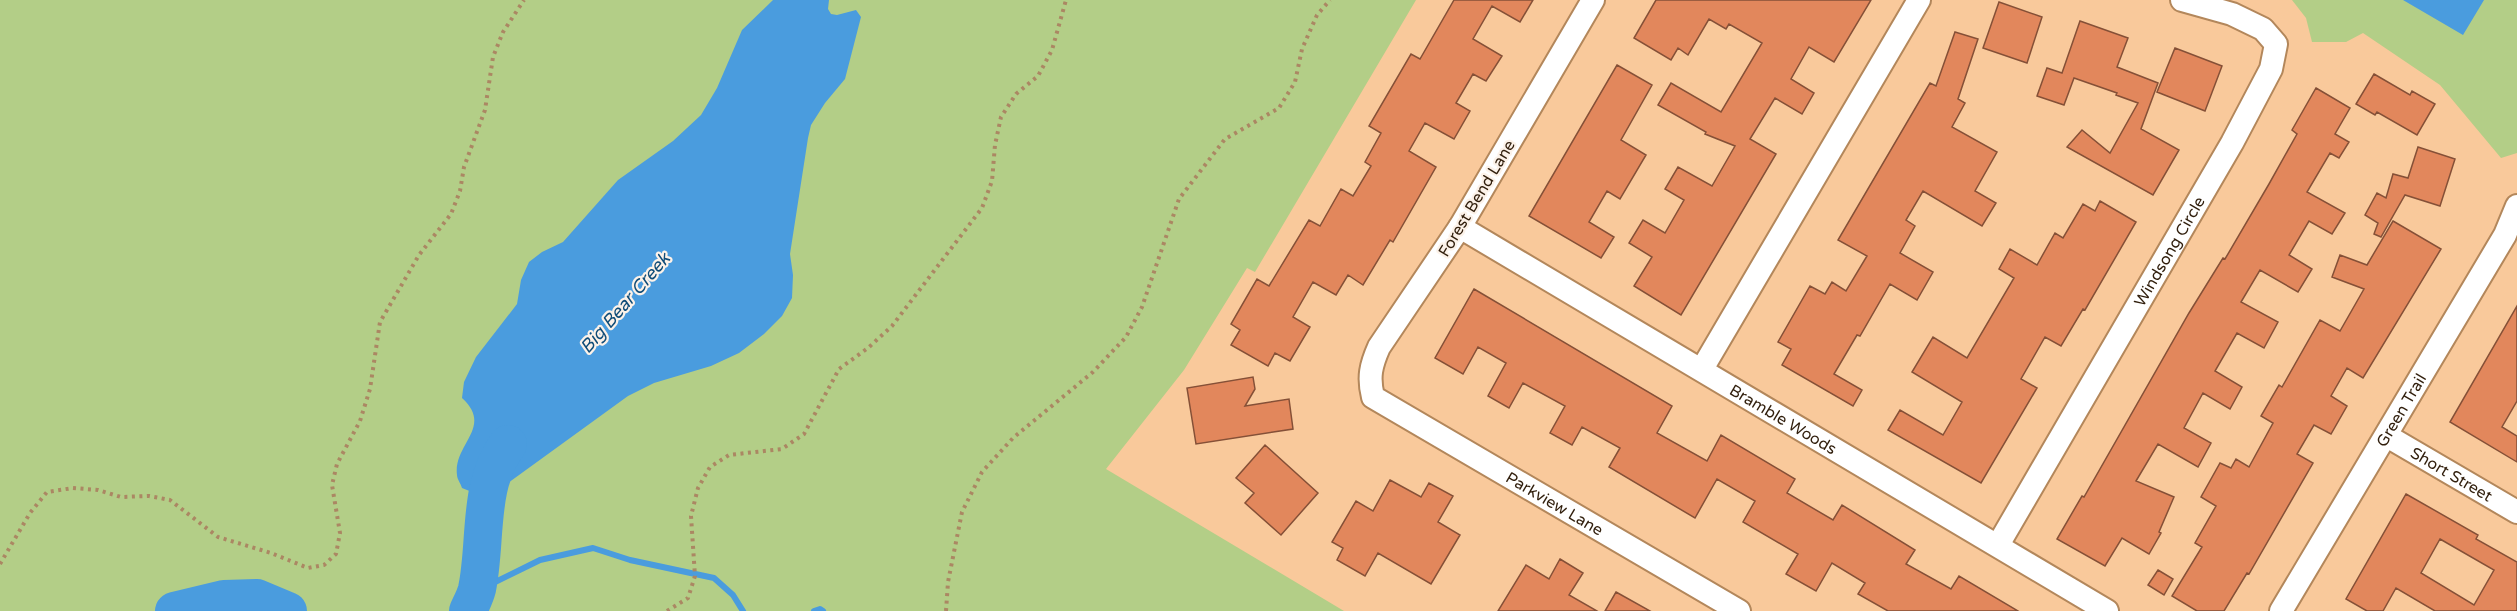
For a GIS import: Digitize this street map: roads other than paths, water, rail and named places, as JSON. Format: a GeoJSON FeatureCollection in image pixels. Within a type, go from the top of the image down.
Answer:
{"type":"FeatureCollection","features":[{"type":"Feature","properties":{"kind":"street","name":"Forest Bend Lane"},"geometry":{"type":"LineString","coordinates":[[1373,397],[1368,379],[1379,347],[1460,227],[1593,0]]}},
{"type":"Feature","properties":{"kind":"street"},"geometry":{"type":"LineString","coordinates":[[1702,369],[1919,0]]}},
{"type":"Feature","properties":{"kind":"street","name":"Windsong Circle"},"geometry":{"type":"LineString","coordinates":[[1998,545],[2232,143],[2271,69],[2276,44],[2263,29],[2232,14],[2182,0]]}},
{"type":"Feature","properties":{"kind":"street","name":"Green Trail"},"geometry":{"type":"LineString","coordinates":[[2281,611],[2505,235],[2517,206]]}},
{"type":"Feature","properties":{"kind":"street","name":"Bramble Woods"},"geometry":{"type":"LineString","coordinates":[[1460,227],[2107,611]]}},
{"type":"Feature","properties":{"kind":"street","name":"Parkview Lane"},"geometry":{"type":"LineString","coordinates":[[1373,397],[1739,611]]}},
{"type":"Feature","properties":{"kind":"street","name":"Short Street"},"geometry":{"type":"LineString","coordinates":[[2387,436],[2517,512]]}},
{"type":"Feature","properties":{"kind":"water"},"geometry":{"type":"Polygon","coordinates":[[[773,0],[829,0],[828,9],[831,14],[837,15],[856,10],[861,17],[845,79],[825,103],[811,125],[790,254],[793,275],[792,298],[782,316],[764,334],[739,353],[711,366],[654,383],[628,396],[504,486],[472,492],[462,488],[457,477],[457,464],[470,436],[474,418],[471,408],[462,398],[464,382],[476,357],[517,304],[521,280],[529,262],[542,252],[563,242],[618,180],[673,141],[701,115],[717,88],[742,30],[773,0]]]}},
{"type":"Feature","properties":{"kind":"water"},"geometry":{"type":"Polygon","coordinates":[[[2403,0],[2484,0],[2463,35],[2403,0]]]}},
{"type":"Feature","properties":{"kind":"waterway","name":"Big Bear Creek"},"geometry":{"type":"LineString","coordinates":[[468,611],[477,589],[491,477],[508,444]]}},
{"type":"Feature","properties":{"kind":"waterway"},"geometry":{"type":"LineString","coordinates":[[477,591],[540,560],[593,548],[630,560],[714,578],[733,595],[743,611]]}},
{"type":"Feature","properties":{"kind":"waterway","name":"Big Bear Creek"},"geometry":{"type":"LineString","coordinates":[[174,611],[224,599],[257,598],[288,611]]}},
{"type":"Feature","properties":{"kind":"waterway"},"geometry":{"type":"LineString","coordinates":[[814,611],[820,609],[823,611]]}}]}
